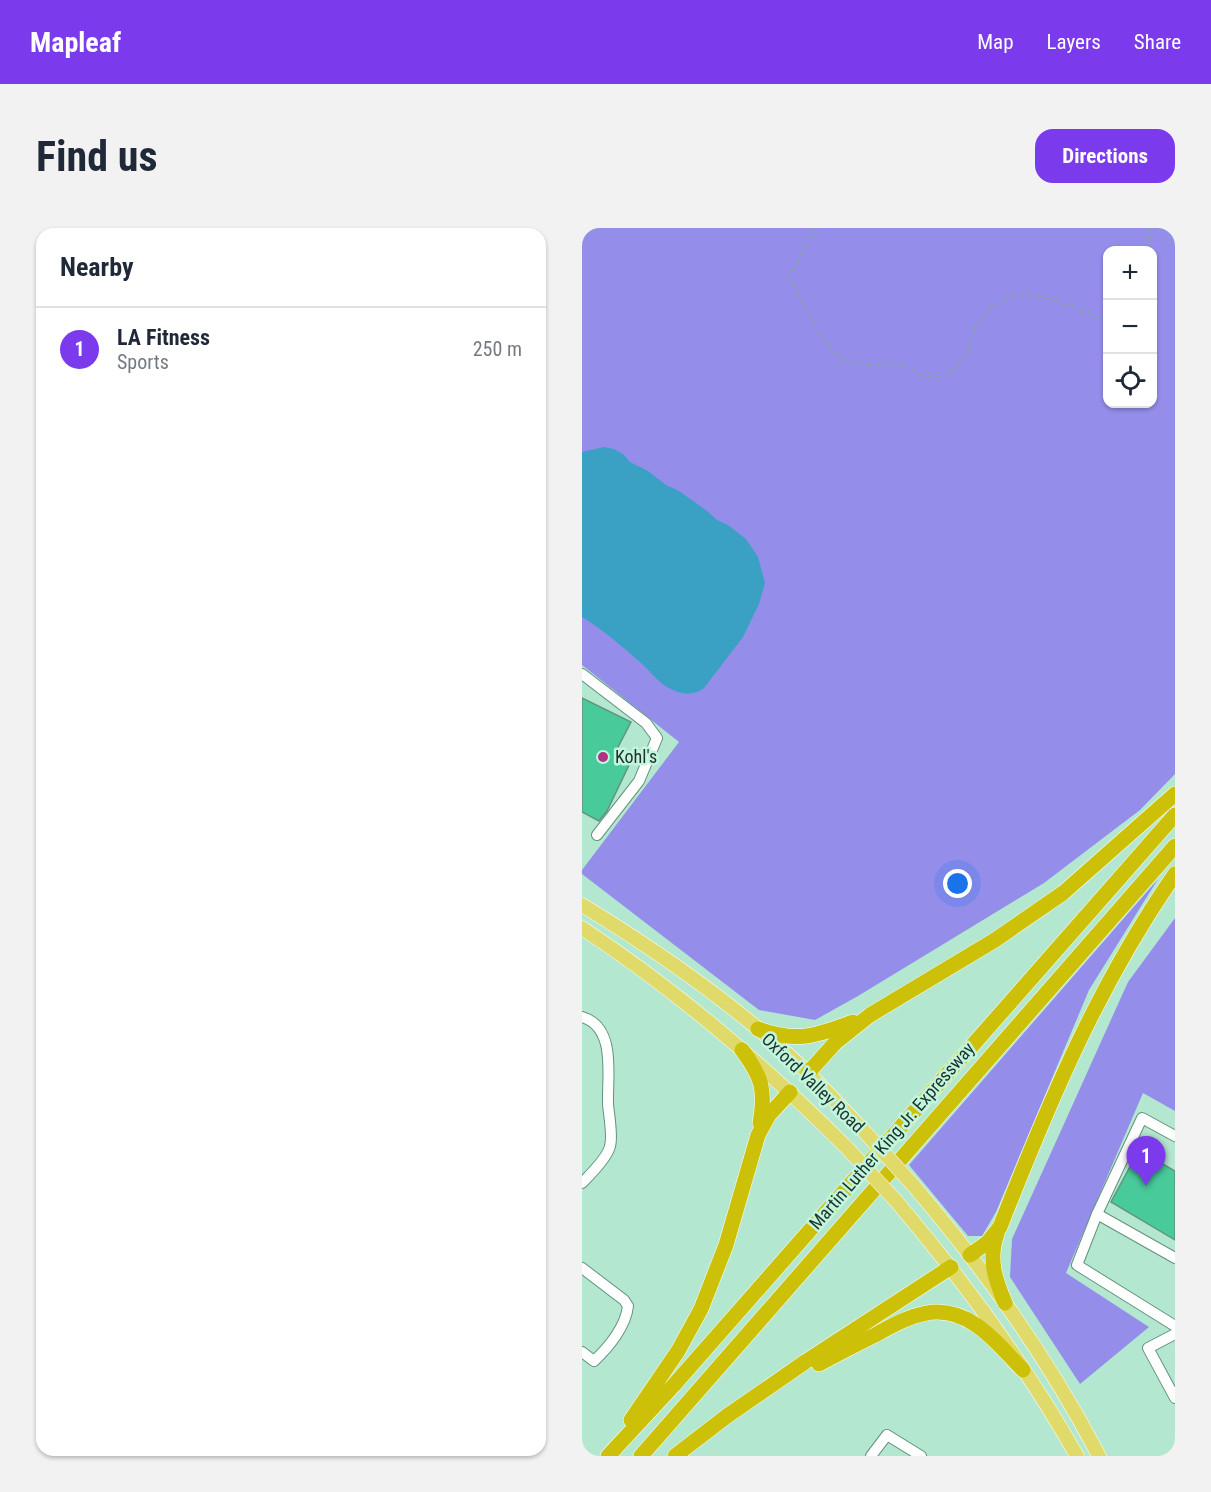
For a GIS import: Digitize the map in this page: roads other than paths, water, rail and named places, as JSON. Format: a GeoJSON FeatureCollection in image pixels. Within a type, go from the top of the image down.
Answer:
{"type":"FeatureCollection","features":[{"type":"Feature","properties":{"kind":"highway"},"geometry":{"type":"LineString","coordinates":[[808,1073],[835,1043],[870,1015],[980,950],[1041,909],[1097,864],[1175,794]]}},
{"type":"Feature","properties":{"kind":"highway","name":"Martin Luther King Jr. Expressway"},"geometry":{"type":"LineString","coordinates":[[607,1456],[673,1386],[1175,815]]}},
{"type":"Feature","properties":{"kind":"highway","name":"Martin Luther King Jr. Expressway"},"geometry":{"type":"LineString","coordinates":[[641,1456],[1175,846]]}},
{"type":"Feature","properties":{"kind":"highway"},"geometry":{"type":"LineString","coordinates":[[1005,1303],[996,1281],[992,1259],[1000,1227],[1041,1123],[1083,1029],[1118,964],[1175,874]]}},
{"type":"Feature","properties":{"kind":"highway"},"geometry":{"type":"LineString","coordinates":[[758,1029],[780,1036],[810,1037],[870,1015]]}},
{"type":"Feature","properties":{"kind":"highway"},"geometry":{"type":"LineString","coordinates":[[607,1456],[667,1369],[701,1309],[726,1245],[758,1135],[763,1106],[763,1088],[756,1071],[742,1050]]}},
{"type":"Feature","properties":{"kind":"highway"},"geometry":{"type":"LineString","coordinates":[[758,1135],[769,1115],[790,1092]]}},
{"type":"Feature","properties":{"kind":"highway"},"geometry":{"type":"LineString","coordinates":[[970,1255],[988,1242],[1000,1227]]}},
{"type":"Feature","properties":{"kind":"highway"},"geometry":{"type":"LineString","coordinates":[[675,1456],[720,1421],[805,1362],[951,1268]]}},
{"type":"Feature","properties":{"kind":"highway"},"geometry":{"type":"LineString","coordinates":[[765,1391],[905,1319],[930,1312],[958,1316],[976,1325],[1023,1370]]}},
{"type":"Feature","properties":{"kind":"main road","name":"Oxford Valley Road"},"geometry":{"type":"LineString","coordinates":[[582,905],[673,964],[758,1029],[808,1073],[863,1130],[913,1185],[970,1255],[1005,1303],[1080,1419],[1099,1456]]}},
{"type":"Feature","properties":{"kind":"main road","name":"Oxford Valley Road"},"geometry":{"type":"LineString","coordinates":[[582,928],[632,962],[742,1050],[790,1092],[847,1148],[897,1202],[951,1268],[1023,1370],[1077,1456]]}},
{"type":"Feature","properties":{"kind":"main road"},"geometry":{"type":"LineString","coordinates":[[790,1092],[808,1073]]}},
{"type":"Feature","properties":{"kind":"main road"},"geometry":{"type":"LineString","coordinates":[[951,1268],[970,1255]]}},
{"type":"Feature","properties":{"kind":"street"},"geometry":{"type":"LineString","coordinates":[[582,674],[646,723],[657,738],[639,781],[597,835]]}},
{"type":"Feature","properties":{"kind":"street"},"geometry":{"type":"LineString","coordinates":[[582,1017],[601,1031],[605,1041],[608,1060],[610,1147],[582,1183]]}},
{"type":"Feature","properties":{"kind":"street"},"geometry":{"type":"LineString","coordinates":[[1175,1136],[1142,1118],[1097,1214],[1077,1265],[1175,1326]]}},
{"type":"Feature","properties":{"kind":"street"},"geometry":{"type":"LineString","coordinates":[[1097,1214],[1175,1258]]}},
{"type":"Feature","properties":{"kind":"street"},"geometry":{"type":"LineString","coordinates":[[582,1268],[624,1300],[628,1306],[627,1315],[618,1331],[594,1361],[582,1352]]}},
{"type":"Feature","properties":{"kind":"street"},"geometry":{"type":"LineString","coordinates":[[1175,1334],[1148,1348],[1175,1398]]}},
{"type":"Feature","properties":{"kind":"street"},"geometry":{"type":"LineString","coordinates":[[871,1456],[887,1435],[921,1456]]}},
{"type":"Feature","properties":{"kind":"water"},"geometry":{"type":"Polygon","coordinates":[[[604,447],[623,454],[630,462],[648,471],[717,520],[728,525],[746,539],[758,557],[765,583],[759,604],[743,637],[704,688],[697,692],[681,693],[664,685],[620,644],[582,617],[582,452],[604,447]]]}},
{"type":"Feature","properties":{"kind":"place","name":"Kohl's"},"geometry":{"type":"Point","coordinates":[603,757]}},
{"type":"Feature","properties":{"kind":"place","name":"LA Fitness"},"geometry":{"type":"Point","coordinates":[1146,1186]}}]}
